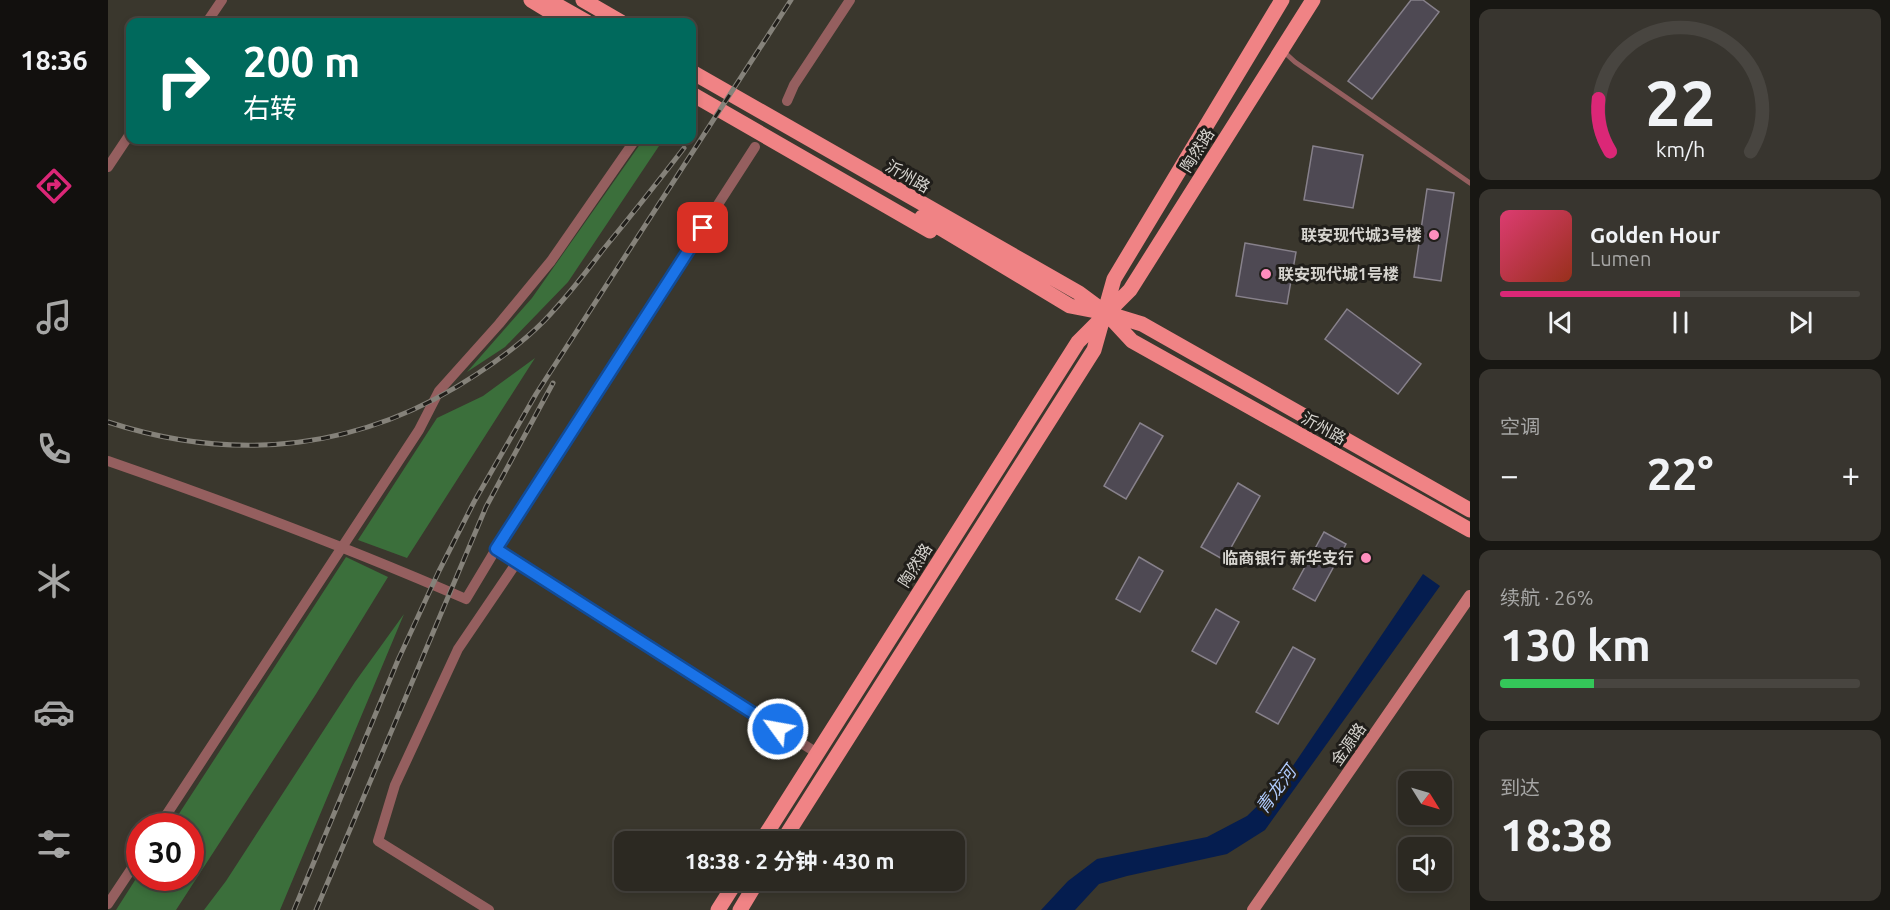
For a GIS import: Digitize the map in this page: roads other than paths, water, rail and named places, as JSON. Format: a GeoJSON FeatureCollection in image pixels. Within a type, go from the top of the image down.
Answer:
{"type":"FeatureCollection","features":[{"type":"Feature","properties":{"kind":"main road"},"geometry":{"type":"LineString","coordinates":[[531,0],[561,18]]}},
{"type":"Feature","properties":{"kind":"main road"},"geometry":{"type":"LineString","coordinates":[[548,0],[580,18]]}},
{"type":"Feature","properties":{"kind":"main road"},"geometry":{"type":"LineString","coordinates":[[569,0],[600,18]]}},
{"type":"Feature","properties":{"kind":"main road"},"geometry":{"type":"LineString","coordinates":[[583,0],[614,18]]}},
{"type":"Feature","properties":{"kind":"main road","name":"陶然路"},"geometry":{"type":"LineString","coordinates":[[789,831],[1094,350],[1114,279],[1282,0]]}},
{"type":"Feature","properties":{"kind":"main road","name":"陶然路"},"geometry":{"type":"LineString","coordinates":[[768,831],[1078,342],[1130,290],[1313,0]]}},
{"type":"Feature","properties":{"kind":"main road"},"geometry":{"type":"LineString","coordinates":[[696,65],[999,241],[1010,262]]}},
{"type":"Feature","properties":{"kind":"main road","name":"沂州路"},"geometry":{"type":"LineString","coordinates":[[696,74],[1010,262]]}},
{"type":"Feature","properties":{"kind":"main road","name":"沂州路"},"geometry":{"type":"LineString","coordinates":[[696,84],[1010,262],[1079,293],[1106,313],[1132,342],[1470,530]]}},
{"type":"Feature","properties":{"kind":"main road"},"geometry":{"type":"LineString","coordinates":[[696,96],[980,259],[1010,262]]}},
{"type":"Feature","properties":{"kind":"main road","name":"沂州路"},"geometry":{"type":"LineString","coordinates":[[1106,313],[1142,324],[1470,510]]}},
{"type":"Feature","properties":{"kind":"main road"},"geometry":{"type":"LineString","coordinates":[[853,729],[837,736],[867,674]]}},
{"type":"Feature","properties":{"kind":"main road"},"geometry":{"type":"LineString","coordinates":[[788,831],[812,780],[795,787]]}},
{"type":"Feature","properties":{"kind":"main road"},"geometry":{"type":"LineString","coordinates":[[718,910],[730,891]]}},
{"type":"Feature","properties":{"kind":"main road"},"geometry":{"type":"LineString","coordinates":[[740,910],[751,891]]}},
{"type":"Feature","properties":{"kind":"street"},"geometry":{"type":"LineString","coordinates":[[210,18],[222,0]]}},
{"type":"Feature","properties":{"kind":"street"},"geometry":{"type":"LineString","coordinates":[[787,101],[794,85],[850,0]]}},
{"type":"Feature","properties":{"kind":"street"},"geometry":{"type":"LineString","coordinates":[[108,167],[126,140]]}},
{"type":"Feature","properties":{"kind":"street"},"geometry":{"type":"LineString","coordinates":[[168,813],[419,430],[439,391],[551,261],[631,144]]}},
{"type":"Feature","properties":{"kind":"street"},"geometry":{"type":"LineString","coordinates":[[108,461],[342,548],[466,599],[755,147]]}},
{"type":"Feature","properties":{"kind":"street"},"geometry":{"type":"LineString","coordinates":[[496,549],[817,753]]}},
{"type":"Feature","properties":{"kind":"street"},"geometry":{"type":"LineString","coordinates":[[489,910],[378,841],[395,785],[458,649],[517,562]]}},
{"type":"Feature","properties":{"kind":"street","name":"金源路"},"geometry":{"type":"LineString","coordinates":[[1253,910],[1470,596]]}},
{"type":"Feature","properties":{"kind":"street"},"geometry":{"type":"LineString","coordinates":[[108,904],[126,877]]}},
{"type":"Feature","properties":{"kind":"lane"},"geometry":{"type":"LineString","coordinates":[[1281,50],[1295,63],[1470,183]]}},
{"type":"Feature","properties":{"kind":"water","name":"青龙河"},"geometry":{"type":"Polygon","coordinates":[[[1423,574],[1440,586],[1265,830],[1227,854],[1099,884],[1075,910],[1041,910],[1068,881],[1097,859],[1207,837],[1247,816],[1282,782],[1423,574]]]}},
{"type":"Feature","properties":{"kind":"railway"},"geometry":{"type":"LineString","coordinates":[[294,910],[398,660],[474,502],[536,394],[791,0]]}},
{"type":"Feature","properties":{"kind":"railway"},"geometry":{"type":"LineString","coordinates":[[108,422],[156,435],[204,443],[251,445],[298,442],[344,434],[389,419],[434,400],[494,362],[544,321],[574,287],[684,148]]}},
{"type":"Feature","properties":{"kind":"railway"},"geometry":{"type":"LineString","coordinates":[[316,910],[486,507],[553,383]]}},
{"type":"Feature","properties":{"kind":"place","name":"联安现代城3号楼"},"geometry":{"type":"Point","coordinates":[1434,235]}},
{"type":"Feature","properties":{"kind":"place","name":"联安现代城1号楼"},"geometry":{"type":"Point","coordinates":[1266,274]}},
{"type":"Feature","properties":{"kind":"place","name":"临商银行 新华支行"},"geometry":{"type":"Point","coordinates":[1366,558]}}]}
